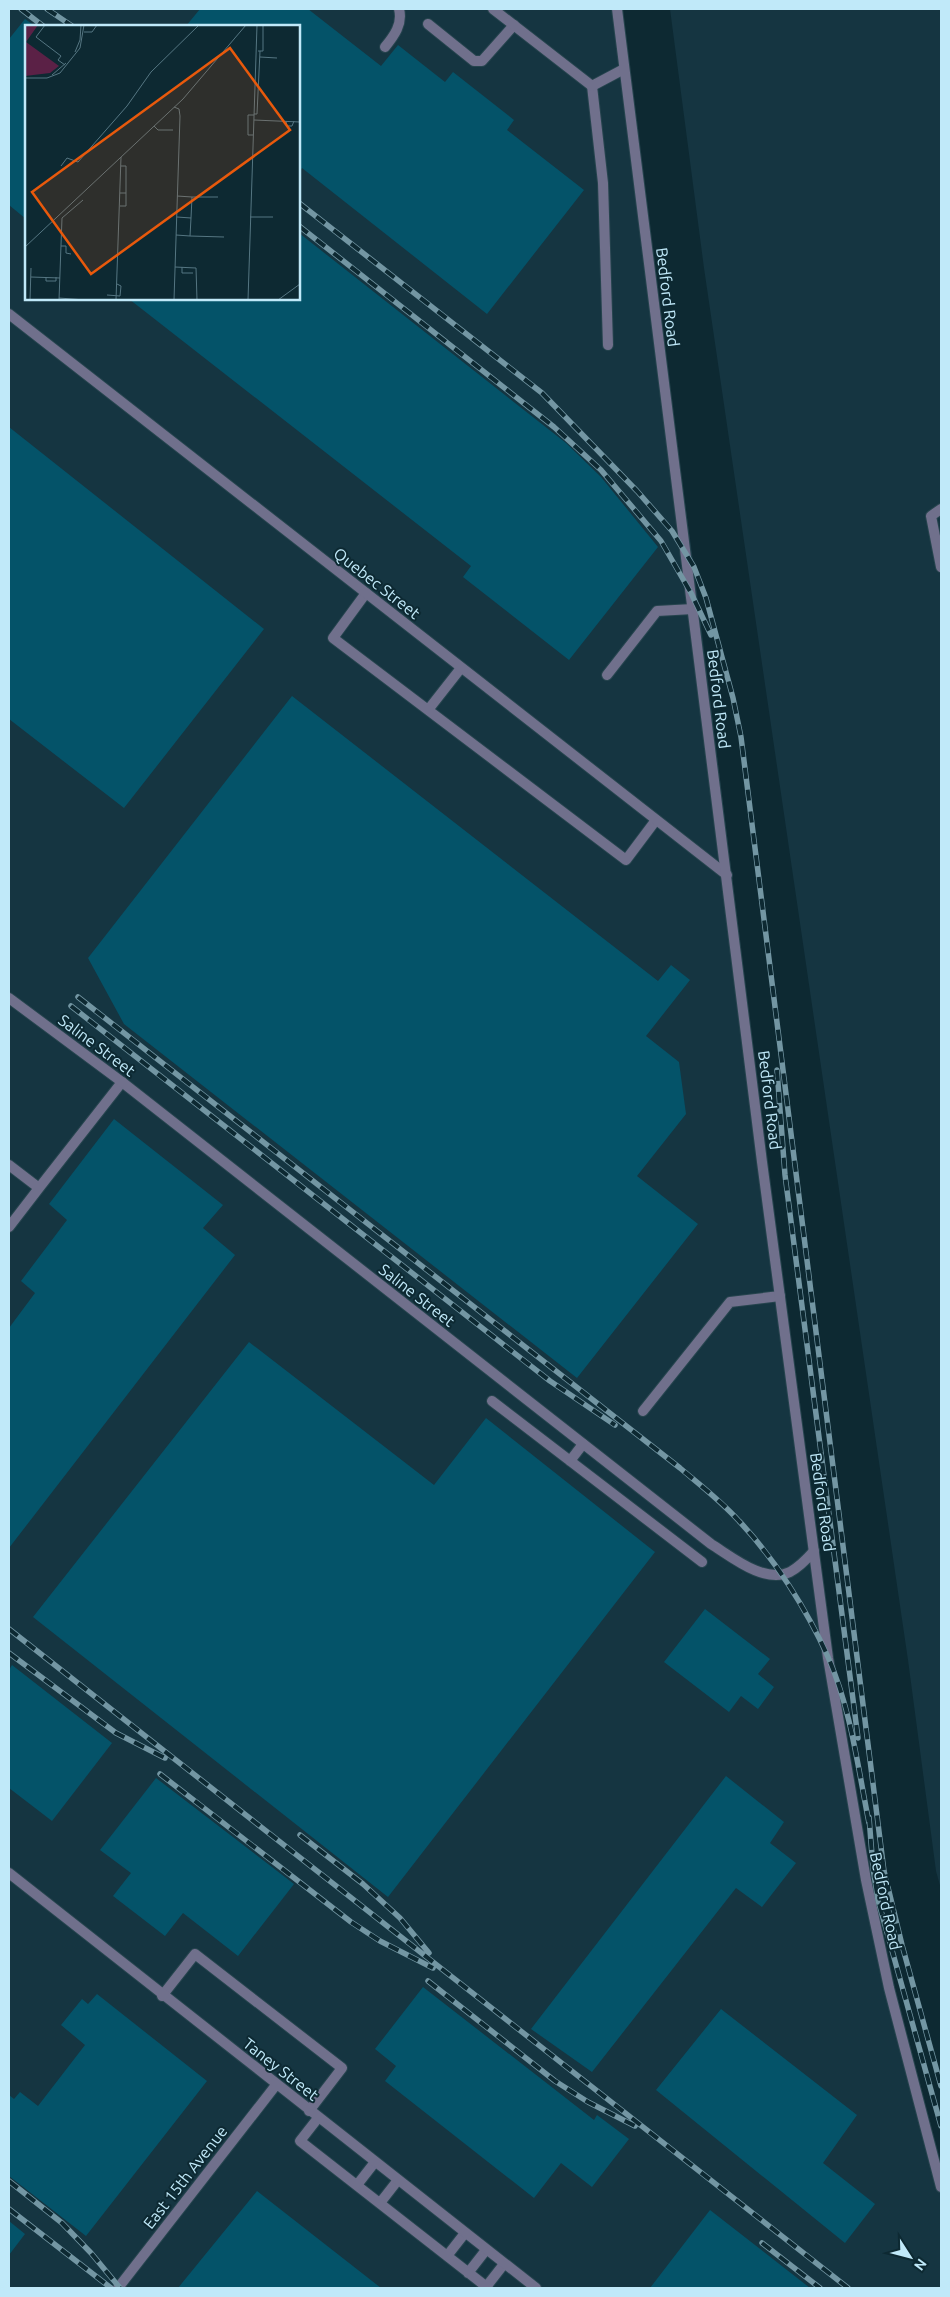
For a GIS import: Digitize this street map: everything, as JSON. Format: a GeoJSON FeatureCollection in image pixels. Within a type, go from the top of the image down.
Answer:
{"type":"FeatureCollection","features":[{"type":"Feature","properties":{"kind":"street"},"geometry":{"type":"LineString","coordinates":[[385,48],[400,22],[399,9]]}},
{"type":"Feature","properties":{"kind":"street"},"geometry":{"type":"LineString","coordinates":[[493,9],[592,86],[603,183],[608,345]]}},
{"type":"Feature","properties":{"kind":"street","name":"Bedford Road"},"geometry":{"type":"LineString","coordinates":[[617,9],[726,875],[828,1658],[866,1880],[889,1988],[941,2187]]}},
{"type":"Feature","properties":{"kind":"street"},"geometry":{"type":"LineString","coordinates":[[428,24],[474,61],[482,61],[514,25]]}},
{"type":"Feature","properties":{"kind":"street"},"geometry":{"type":"LineString","coordinates":[[592,86],[624,69]]}},
{"type":"Feature","properties":{"kind":"street","name":"Quebec Street"},"geometry":{"type":"LineString","coordinates":[[9,314],[726,875]]}},
{"type":"Feature","properties":{"kind":"street"},"geometry":{"type":"LineString","coordinates":[[941,509],[931,516],[941,567]]}},
{"type":"Feature","properties":{"kind":"street"},"geometry":{"type":"LineString","coordinates":[[366,593],[332,638],[626,860],[656,820]]}},
{"type":"Feature","properties":{"kind":"street"},"geometry":{"type":"LineString","coordinates":[[607,675],[657,611],[693,609]]}},
{"type":"Feature","properties":{"kind":"street"},"geometry":{"type":"LineString","coordinates":[[428,710],[461,668]]}},
{"type":"Feature","properties":{"kind":"street","name":"Saline Street"},"geometry":{"type":"LineString","coordinates":[[9,998],[122,1082],[711,1544],[758,1571],[774,1575],[788,1572],[814,1551]]}},
{"type":"Feature","properties":{"kind":"street"},"geometry":{"type":"LineString","coordinates":[[9,1227],[122,1082]]}},
{"type":"Feature","properties":{"kind":"street"},"geometry":{"type":"LineString","coordinates":[[9,1165],[39,1188]]}},
{"type":"Feature","properties":{"kind":"street"},"geometry":{"type":"LineString","coordinates":[[643,1411],[730,1302],[780,1296]]}},
{"type":"Feature","properties":{"kind":"street"},"geometry":{"type":"LineString","coordinates":[[492,1401],[702,1562]]}},
{"type":"Feature","properties":{"kind":"street"},"geometry":{"type":"LineString","coordinates":[[570,1461],[583,1444]]}},
{"type":"Feature","properties":{"kind":"street","name":"Taney Street"},"geometry":{"type":"LineString","coordinates":[[9,1872],[162,1996],[536,2288]]}},
{"type":"Feature","properties":{"kind":"street"},"geometry":{"type":"LineString","coordinates":[[162,1996],[195,1954],[342,2068],[309,2111]]}},
{"type":"Feature","properties":{"kind":"street","name":"East 15th Avenue"},"geometry":{"type":"LineString","coordinates":[[118,2288],[276,2085]]}},
{"type":"Feature","properties":{"kind":"street"},"geometry":{"type":"LineString","coordinates":[[318,2118],[300,2141],[487,2288],[504,2264]]}},
{"type":"Feature","properties":{"kind":"street"},"geometry":{"type":"LineString","coordinates":[[357,2185],[375,2162]]}},
{"type":"Feature","properties":{"kind":"street"},"geometry":{"type":"LineString","coordinates":[[380,2202],[398,2180]]}},
{"type":"Feature","properties":{"kind":"street"},"geometry":{"type":"LineString","coordinates":[[447,2256],[464,2233]]}},
{"type":"Feature","properties":{"kind":"street"},"geometry":{"type":"LineString","coordinates":[[468,2273],[486,2250]]}},
{"type":"Feature","properties":{"kind":"shaded area"},"geometry":{"type":"Polygon","coordinates":[[[9,9],[616,9],[694,567],[828,1658],[881,1950],[941,2184],[941,2288],[9,2288],[9,9]]]}},
{"type":"Feature","properties":{"kind":"shaded area"},"geometry":{"type":"Polygon","coordinates":[[[670,9],[941,9],[941,1889],[936,1871],[908,1660],[704,268],[670,9]]]}},
{"type":"Feature","properties":{"kind":"building"},"geometry":{"type":"Polygon","coordinates":[[[200,9],[308,9],[381,66],[398,45],[445,82],[453,72],[514,120],[507,130],[584,190],[487,314],[302,168],[300,171],[300,25],[187,25],[200,9]]]}},
{"type":"Feature","properties":{"kind":"building"},"geometry":{"type":"Polygon","coordinates":[[[25,19],[34,25],[25,25],[25,218],[9,205],[9,39],[25,19]]]}},
{"type":"Feature","properties":{"kind":"building"},"geometry":{"type":"Polygon","coordinates":[[[300,234],[566,443],[601,477],[658,547],[569,660],[463,577],[471,566],[130,300],[300,300],[300,234]]]}},
{"type":"Feature","properties":{"kind":"building"},"geometry":{"type":"Polygon","coordinates":[[[9,427],[264,629],[124,808],[9,719],[9,427]]]}},
{"type":"Feature","properties":{"kind":"building"},"geometry":{"type":"Polygon","coordinates":[[[292,696],[658,981],[671,965],[690,980],[646,1036],[679,1062],[686,1114],[637,1176],[698,1224],[577,1378],[124,1024],[88,958],[292,696]]]}},
{"type":"Feature","properties":{"kind":"building"},"geometry":{"type":"Polygon","coordinates":[[[114,1119],[223,1205],[203,1228],[235,1255],[9,1548],[9,1328],[35,1293],[21,1281],[67,1220],[49,1204],[114,1119]]]}},
{"type":"Feature","properties":{"kind":"building"},"geometry":{"type":"Polygon","coordinates":[[[249,1342],[434,1485],[486,1418],[655,1552],[388,1897],[33,1617],[249,1342]]]}},
{"type":"Feature","properties":{"kind":"building"},"geometry":{"type":"Polygon","coordinates":[[[705,1609],[770,1659],[758,1674],[774,1687],[758,1709],[741,1696],[729,1712],[664,1662],[705,1609]]]}},
{"type":"Feature","properties":{"kind":"building"},"geometry":{"type":"Polygon","coordinates":[[[12,1665],[112,1743],[52,1821],[9,1788],[9,1670],[12,1665]]]}},
{"type":"Feature","properties":{"kind":"building"},"geometry":{"type":"Polygon","coordinates":[[[726,1776],[784,1822],[770,1843],[796,1863],[762,1907],[736,1888],[592,2072],[531,2029],[726,1776]]]}},
{"type":"Feature","properties":{"kind":"building"},"geometry":{"type":"Polygon","coordinates":[[[156,1778],[294,1884],[238,1956],[183,1913],[165,1936],[113,1896],[131,1873],[100,1850],[156,1778]]]}},
{"type":"Feature","properties":{"kind":"building"},"geometry":{"type":"Polygon","coordinates":[[[423,1987],[594,2120],[597,2115],[629,2139],[592,2187],[561,2163],[534,2198],[385,2081],[396,2066],[375,2049],[423,1987]]]}},
{"type":"Feature","properties":{"kind":"building"},"geometry":{"type":"Polygon","coordinates":[[[97,1994],[207,2081],[86,2236],[9,2176],[9,2095],[14,2099],[20,2092],[38,2106],[85,2045],[61,2025],[82,1999],[88,2004],[97,1994]]]}},
{"type":"Feature","properties":{"kind":"building"},"geometry":{"type":"Polygon","coordinates":[[[721,2009],[857,2115],[823,2163],[875,2204],[845,2243],[656,2090],[721,2009]]]}},
{"type":"Feature","properties":{"kind":"building"},"geometry":{"type":"Polygon","coordinates":[[[257,2191],[381,2288],[178,2288],[257,2191]]]}},
{"type":"Feature","properties":{"kind":"building"},"geometry":{"type":"Polygon","coordinates":[[[710,2210],[810,2288],[650,2288],[710,2210]]]}},
{"type":"Feature","properties":{"kind":"building"},"geometry":{"type":"Polygon","coordinates":[[[9,2221],[25,2234],[9,2255],[9,2221]]]}},
{"type":"Feature","properties":{"kind":"railway"},"geometry":{"type":"LineString","coordinates":[[21,9],[42,25]]}},
{"type":"Feature","properties":{"kind":"railway"},"geometry":{"type":"LineString","coordinates":[[47,9],[71,25]]}},
{"type":"Feature","properties":{"kind":"railway"},"geometry":{"type":"LineString","coordinates":[[300,204],[542,393],[637,491],[672,531],[694,567],[706,598],[733,698],[741,737],[884,1871],[902,1945],[941,2086]]}},
{"type":"Feature","properties":{"kind":"railway"},"geometry":{"type":"LineString","coordinates":[[300,227],[554,427],[601,470],[661,541],[691,593],[711,635]]}},
{"type":"Feature","properties":{"kind":"railway"},"geometry":{"type":"LineString","coordinates":[[78,997],[680,1468],[732,1514],[777,1568],[800,1603],[828,1657],[843,1697],[869,1823]]}},
{"type":"Feature","properties":{"kind":"railway"},"geometry":{"type":"LineString","coordinates":[[71,1006],[550,1381],[615,1425]]}},
{"type":"Feature","properties":{"kind":"railway"},"geometry":{"type":"LineString","coordinates":[[777,1070],[785,1175],[858,1738]]}},
{"type":"Feature","properties":{"kind":"railway"},"geometry":{"type":"LineString","coordinates":[[9,1629],[848,2288]]}},
{"type":"Feature","properties":{"kind":"railway"},"geometry":{"type":"LineString","coordinates":[[9,1653],[116,1733],[165,1758]]}},
{"type":"Feature","properties":{"kind":"railway"},"geometry":{"type":"LineString","coordinates":[[160,1774],[351,1922],[380,1941],[433,1968]]}},
{"type":"Feature","properties":{"kind":"railway"},"geometry":{"type":"LineString","coordinates":[[869,1817],[873,1868],[878,1900],[941,2126]]}},
{"type":"Feature","properties":{"kind":"railway"},"geometry":{"type":"LineString","coordinates":[[300,1835],[363,1884],[400,1918],[429,1953]]}},
{"type":"Feature","properties":{"kind":"railway"},"geometry":{"type":"LineString","coordinates":[[428,1981],[555,2081],[588,2102],[635,2126]]}},
{"type":"Feature","properties":{"kind":"railway"},"geometry":{"type":"LineString","coordinates":[[9,2181],[62,2223],[91,2253],[120,2288]]}},
{"type":"Feature","properties":{"kind":"railway"},"geometry":{"type":"LineString","coordinates":[[9,2209],[111,2288]]}},
{"type":"Feature","properties":{"kind":"railway"},"geometry":{"type":"LineString","coordinates":[[762,2243],[820,2288]]}}]}
